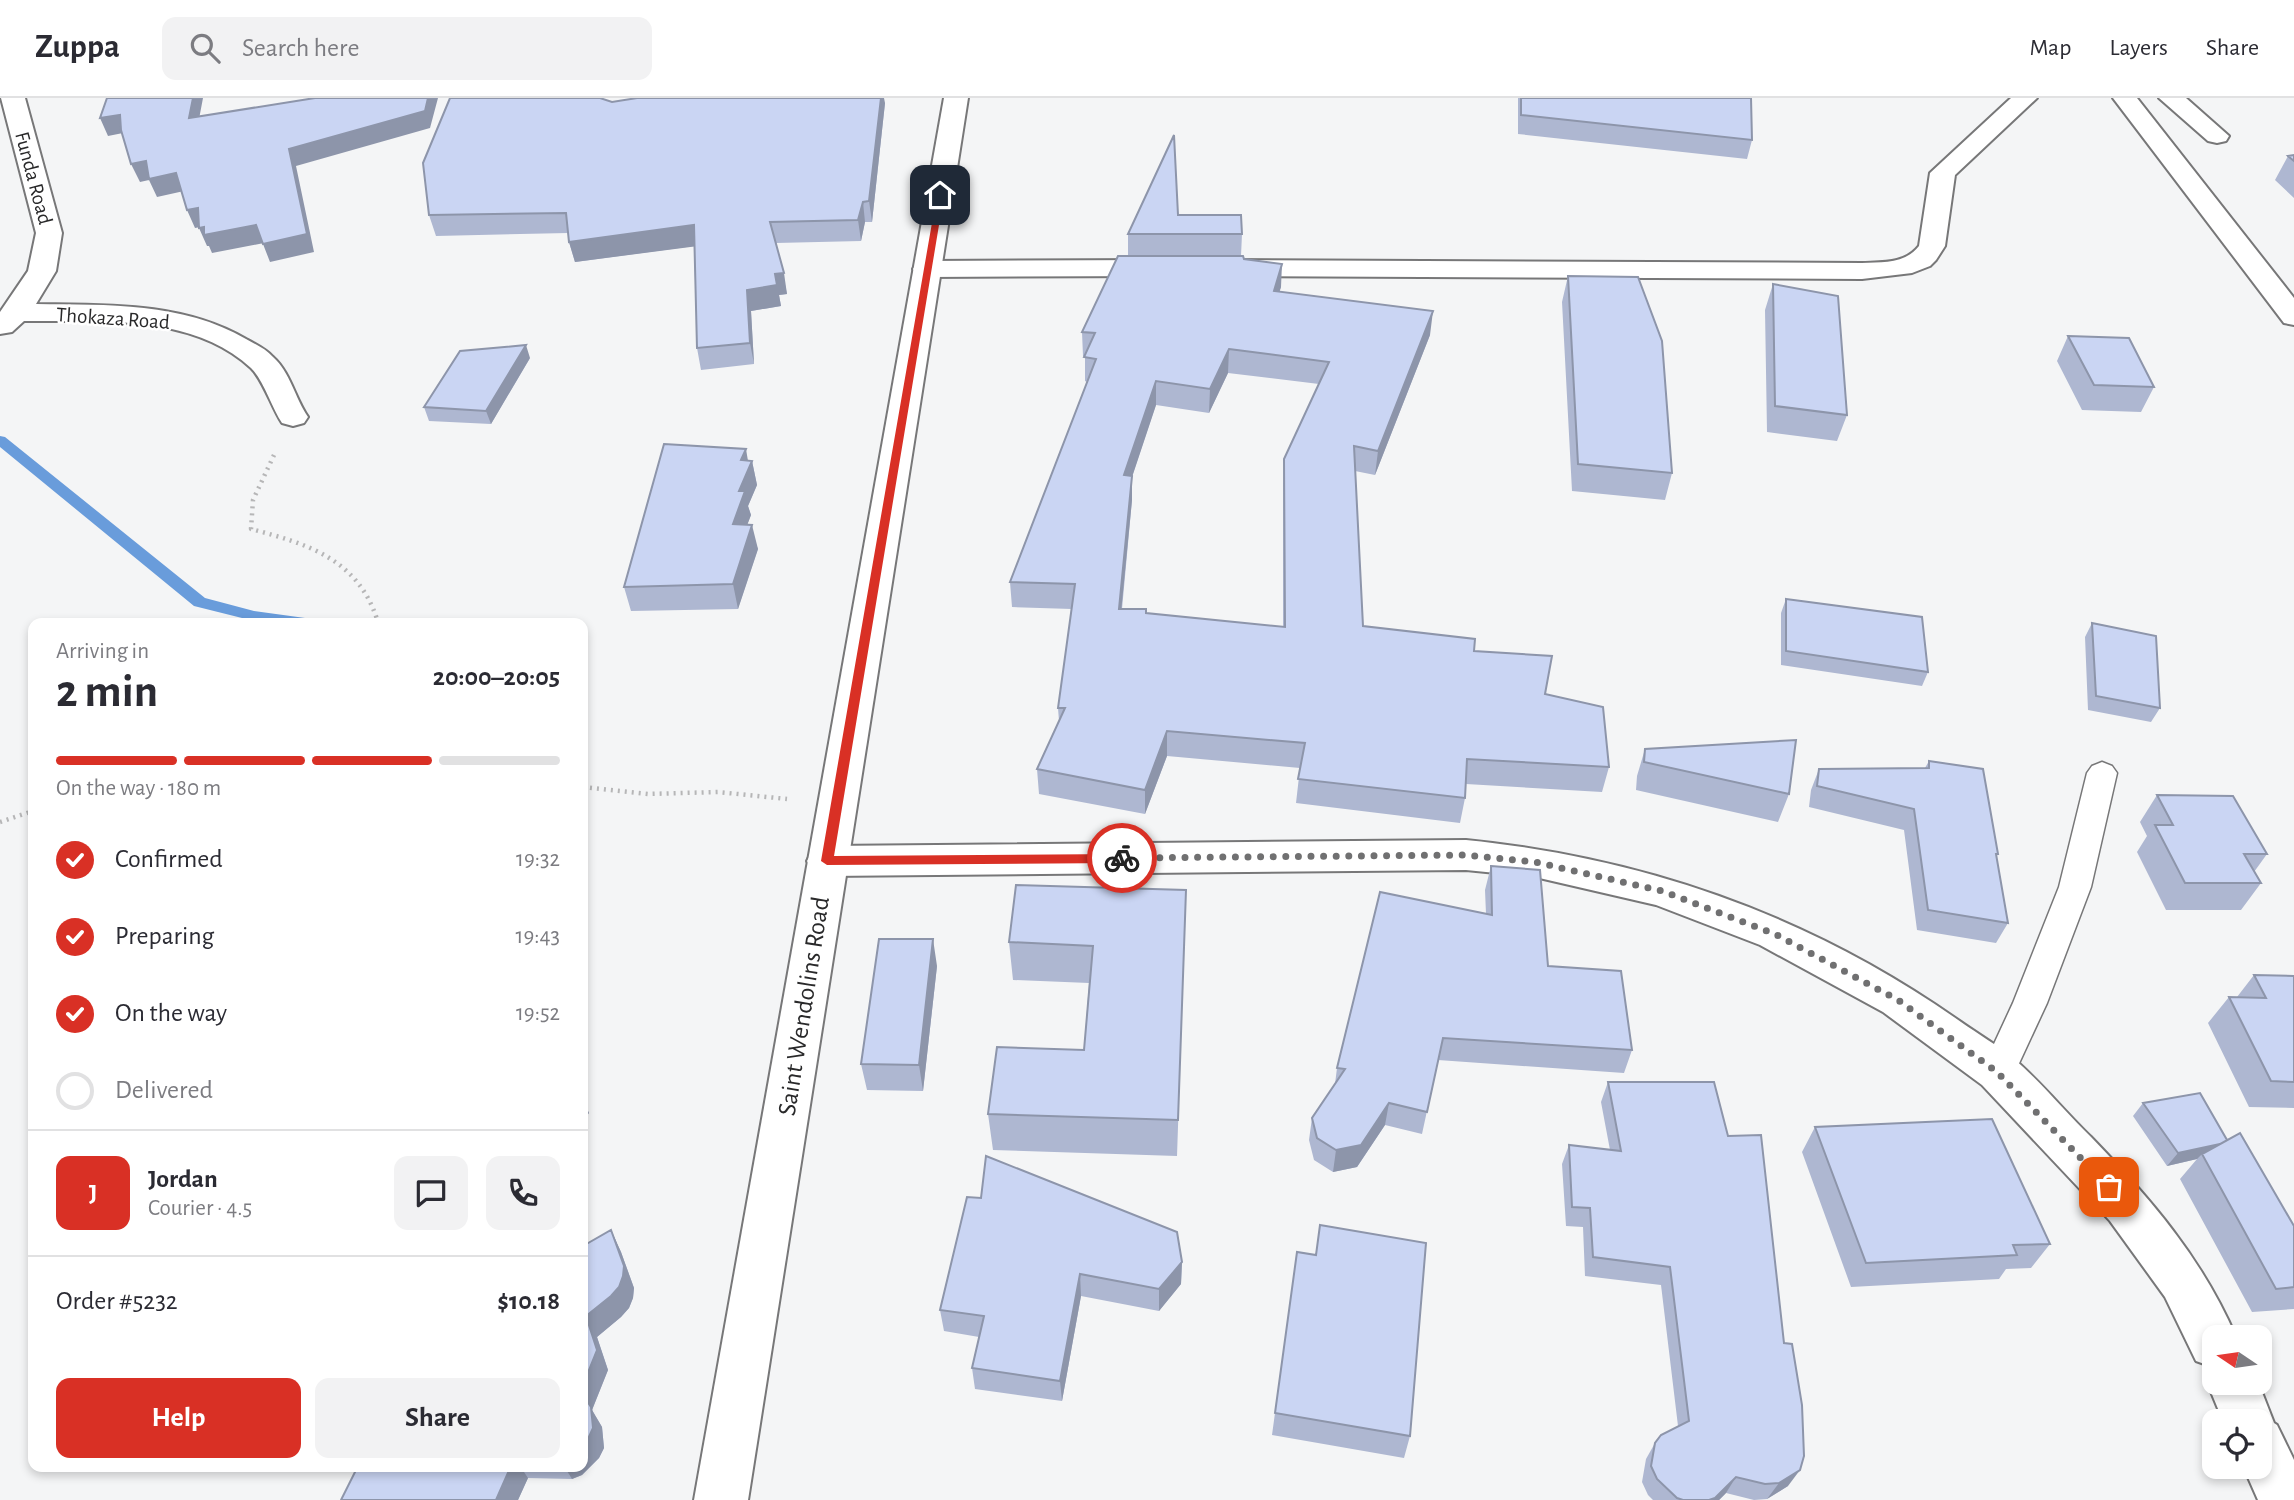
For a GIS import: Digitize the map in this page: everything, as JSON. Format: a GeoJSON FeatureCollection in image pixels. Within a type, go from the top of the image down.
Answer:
{"type":"FeatureCollection","features":[{"type":"Feature","properties":{"kind":"street","name":"Funda Road"},"geometry":{"type":"LineString","coordinates":[[8,320],[42,271],[49,233],[13,98]]}},
{"type":"Feature","properties":{"kind":"street","name":"Saint Wendolins Road"},"geometry":{"type":"LineString","coordinates":[[721,1500],[956,98]]}},
{"type":"Feature","properties":{"kind":"street"},"geometry":{"type":"LineString","coordinates":[[927,269],[1584,268],[1862,271],[1902,267],[1922,262],[1932,246],[1942,173],[2025,98]]}},
{"type":"Feature","properties":{"kind":"street"},"geometry":{"type":"LineString","coordinates":[[2125,98],[2294,317]]}},
{"type":"Feature","properties":{"kind":"street"},"geometry":{"type":"LineString","coordinates":[[2171,98],[2217,136]]}},
{"type":"Feature","properties":{"kind":"street","name":"Thokaza Road"},"geometry":{"type":"LineString","coordinates":[[8,320],[147,317],[181,323],[230,340],[264,365],[281,401],[293,417]]}},
{"type":"Feature","properties":{"kind":"street"},"geometry":{"type":"LineString","coordinates":[[827,861],[1466,855],[1535,862],[1662,891],[1775,934],[1898,1000],[1997,1072],[2127,1206],[2182,1281],[2204,1325]]}},
{"type":"Feature","properties":{"kind":"street"},"geometry":{"type":"LineString","coordinates":[[2272,1472],[2285,1500]]}},
{"type":"Feature","properties":{"kind":"lane"},"geometry":{"type":"LineString","coordinates":[[1997,1072],[2030,1003],[2075,887],[2102,773]]}},
{"type":"Feature","properties":{"kind":"path"},"geometry":{"type":"LineString","coordinates":[[293,417],[257,488],[249,515],[251,529],[273,534],[340,563],[367,593],[376,618]]}},
{"type":"Feature","properties":{"kind":"path"},"geometry":{"type":"LineString","coordinates":[[588,788],[648,794],[718,792],[776,797],[836,810]]}},
{"type":"Feature","properties":{"kind":"path"},"geometry":{"type":"LineString","coordinates":[[0,822],[28,813]]}},
{"type":"Feature","properties":{"kind":"building"},"geometry":{"type":"Polygon","coordinates":[[[107,98],[193,98],[189,118],[315,98],[428,98],[425,111],[289,149],[307,234],[263,244],[256,225],[204,235],[204,227],[199,228],[198,208],[187,210],[176,173],[149,179],[146,161],[131,164],[121,130],[120,115],[100,118],[107,98]]]}},
{"type":"Feature","properties":{"kind":"building"},"geometry":{"type":"Polygon","coordinates":[[[450,98],[600,98],[612,102],[637,98],[881,98],[869,201],[863,202],[858,220],[770,222],[784,273],[775,274],[777,285],[747,290],[750,343],[697,348],[694,225],[569,242],[566,213],[429,215],[423,163],[450,98]]]}},
{"type":"Feature","properties":{"kind":"building"},"geometry":{"type":"Polygon","coordinates":[[[1521,98],[1751,98],[1752,140],[1521,115],[1521,98]]]}},
{"type":"Feature","properties":{"kind":"building"},"geometry":{"type":"Polygon","coordinates":[[[1174,135],[1178,215],[1241,215],[1242,234],[1128,234],[1174,135]]]}},
{"type":"Feature","properties":{"kind":"building"},"geometry":{"type":"Polygon","coordinates":[[[1118,256],[1243,256],[1244,259],[1282,264],[1274,291],[1433,311],[1378,451],[1354,446],[1363,626],[1475,639],[1474,651],[1552,656],[1545,694],[1603,707],[1609,767],[1467,759],[1465,798],[1298,779],[1305,743],[1167,731],[1145,790],[1037,769],[1065,708],[1058,708],[1075,584],[1010,582],[1096,359],[1084,357],[1095,333],[1082,332],[1118,256]],[[1229,349],[1210,389],[1156,381],[1124,475],[1132,476],[1119,609],[1146,609],[1146,613],[1285,627],[1284,459],[1329,362],[1229,349]]]}},
{"type":"Feature","properties":{"kind":"building"},"geometry":{"type":"Polygon","coordinates":[[[1568,276],[1638,277],[1662,341],[1672,473],[1578,464],[1568,276]]]}},
{"type":"Feature","properties":{"kind":"building"},"geometry":{"type":"Polygon","coordinates":[[[1773,284],[1838,296],[1847,415],[1775,406],[1773,284]]]}},
{"type":"Feature","properties":{"kind":"building"},"geometry":{"type":"Polygon","coordinates":[[[2068,336],[2129,338],[2154,387],[2094,385],[2068,336]]]}},
{"type":"Feature","properties":{"kind":"building"},"geometry":{"type":"Polygon","coordinates":[[[526,345],[486,411],[424,407],[460,351],[526,345]]]}},
{"type":"Feature","properties":{"kind":"building"},"geometry":{"type":"Polygon","coordinates":[[[664,444],[746,449],[741,460],[752,461],[739,491],[745,491],[733,524],[752,525],[733,584],[624,587],[664,444]]]}},
{"type":"Feature","properties":{"kind":"building"},"geometry":{"type":"Polygon","coordinates":[[[1786,599],[1922,617],[1928,672],[1786,651],[1786,599]]]}},
{"type":"Feature","properties":{"kind":"building"},"geometry":{"type":"Polygon","coordinates":[[[2092,623],[2156,636],[2160,708],[2096,696],[2092,623]]]}},
{"type":"Feature","properties":{"kind":"building"},"geometry":{"type":"Polygon","coordinates":[[[1796,740],[1789,794],[1644,762],[1645,749],[1796,740]]]}},
{"type":"Feature","properties":{"kind":"building"},"geometry":{"type":"Polygon","coordinates":[[[1929,761],[1983,769],[2008,923],[1928,910],[1914,809],[1817,786],[1819,769],[1929,768],[1929,761]]]}},
{"type":"Feature","properties":{"kind":"building"},"geometry":{"type":"Polygon","coordinates":[[[2157,795],[2233,796],[2267,854],[2244,854],[2261,883],[2185,883],[2155,825],[2173,825],[2157,795]]]}},
{"type":"Feature","properties":{"kind":"building"},"geometry":{"type":"Polygon","coordinates":[[[1491,866],[1540,870],[1548,966],[1621,971],[1632,1050],[1443,1038],[1427,1112],[1389,1103],[1361,1145],[1336,1150],[1317,1138],[1312,1118],[1345,1069],[1337,1068],[1380,892],[1492,915],[1491,866]]]}},
{"type":"Feature","properties":{"kind":"building"},"geometry":{"type":"Polygon","coordinates":[[[1016,885],[1186,890],[1178,1120],[988,1114],[997,1047],[1084,1050],[1093,946],[1009,942],[1016,885]]]}},
{"type":"Feature","properties":{"kind":"building"},"geometry":{"type":"Polygon","coordinates":[[[879,939],[933,939],[919,1065],[861,1064],[879,939]]]}},
{"type":"Feature","properties":{"kind":"building"},"geometry":{"type":"Polygon","coordinates":[[[2254,975],[2294,976],[2294,1082],[2271,1081],[2229,997],[2266,998],[2254,975]]]}},
{"type":"Feature","properties":{"kind":"building"},"geometry":{"type":"Polygon","coordinates":[[[1608,1082],[1714,1082],[1728,1136],[1761,1135],[1784,1343],[1792,1344],[1802,1405],[1804,1456],[1800,1470],[1779,1483],[1765,1484],[1736,1477],[1715,1498],[1683,1500],[1677,1498],[1657,1479],[1651,1466],[1655,1443],[1661,1435],[1689,1421],[1670,1267],[1593,1257],[1590,1208],[1572,1207],[1569,1145],[1621,1151],[1608,1082]]]}},
{"type":"Feature","properties":{"kind":"building"},"geometry":{"type":"Polygon","coordinates":[[[2200,1093],[2227,1140],[2178,1153],[2143,1103],[2200,1093]]]}},
{"type":"Feature","properties":{"kind":"building"},"geometry":{"type":"Polygon","coordinates":[[[1992,1119],[2050,1244],[2013,1245],[2017,1255],[1866,1263],[1815,1127],[1992,1119]]]}},
{"type":"Feature","properties":{"kind":"building"},"geometry":{"type":"Polygon","coordinates":[[[2240,1133],[2294,1226],[2294,1287],[2276,1289],[2202,1154],[2240,1133]]]}},
{"type":"Feature","properties":{"kind":"building"},"geometry":{"type":"Polygon","coordinates":[[[986,1156],[1177,1232],[1182,1262],[1159,1289],[1080,1274],[1060,1381],[972,1368],[984,1316],[940,1310],[967,1197],[981,1198],[986,1156]]]}},
{"type":"Feature","properties":{"kind":"building"},"geometry":{"type":"Polygon","coordinates":[[[1320,1225],[1426,1243],[1410,1436],[1275,1413],[1297,1252],[1316,1255],[1320,1225]]]}},
{"type":"Feature","properties":{"kind":"building"},"geometry":{"type":"Polygon","coordinates":[[[611,1230],[624,1266],[619,1287],[588,1314],[588,1243],[611,1230]]]}},
{"type":"Feature","properties":{"kind":"building"},"geometry":{"type":"Polygon","coordinates":[[[588,1322],[597,1350],[588,1372],[588,1322]]]}},
{"type":"Feature","properties":{"kind":"building"},"geometry":{"type":"Polygon","coordinates":[[[588,1402],[591,1407],[593,1428],[588,1439],[588,1402]]]}},
{"type":"Feature","properties":{"kind":"building"},"geometry":{"type":"Polygon","coordinates":[[[355,1472],[508,1472],[496,1500],[341,1500],[355,1472]]]}},
{"type":"Feature","properties":{"kind":"waterway"},"geometry":{"type":"LineString","coordinates":[[0,440],[200,602],[269,618]]}},
{"type":"Feature","properties":{"kind":"way so far"},"geometry":{"type":"LineString","coordinates":[[1122,858],[1466,855],[1535,862],[1662,891],[1775,934],[1898,1000],[1997,1072],[2109,1187]]}},
{"type":"Feature","properties":{"kind":"route"},"geometry":{"type":"LineString","coordinates":[[940,195],[827,861],[1122,858]]}}]}
